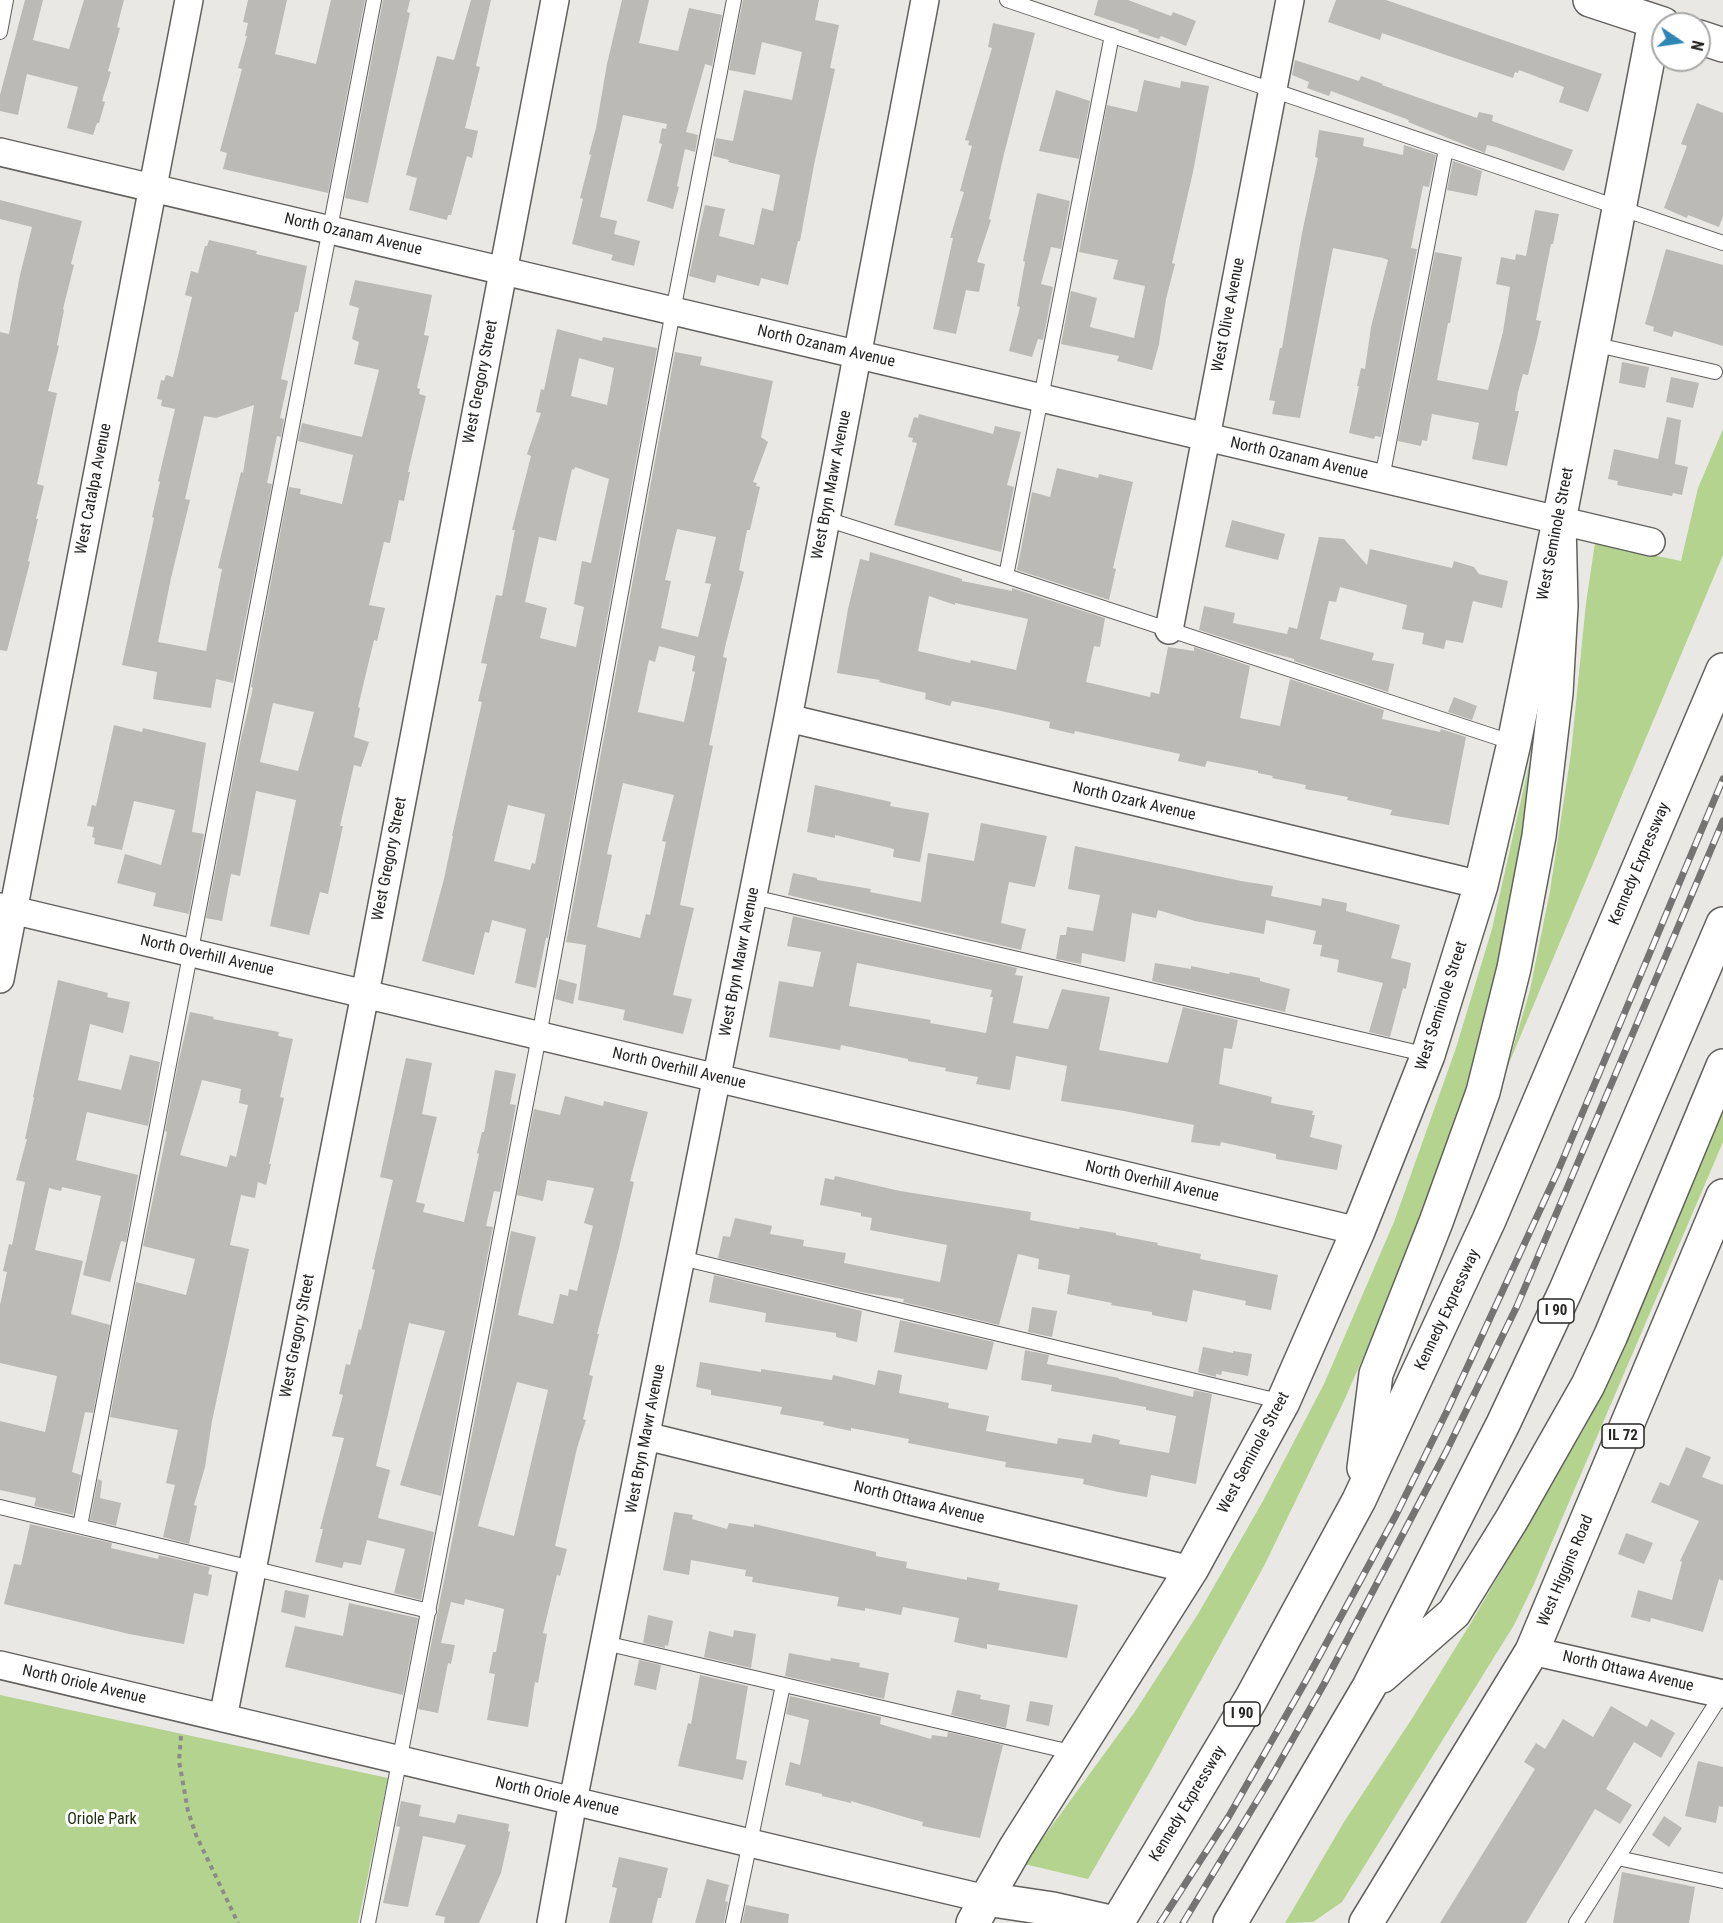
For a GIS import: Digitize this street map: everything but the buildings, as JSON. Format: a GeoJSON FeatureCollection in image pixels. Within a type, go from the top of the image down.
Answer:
{"type":"FeatureCollection","features":[{"type":"Feature","properties":{"kind":"main road"},"geometry":{"type":"LineString","coordinates":[[1610,3],[1651,20]]}},
{"type":"Feature","properties":{"kind":"main road","name":"West Seminole Street"},"geometry":{"type":"LineString","coordinates":[[979,1911],[1016,1847],[1191,1570],[1283,1402],[1359,1231],[1428,1055],[1480,885],[1514,743],[1619,209],[1651,60]]}},
{"type":"Feature","properties":{"kind":"main road"},"geometry":{"type":"LineString","coordinates":[[1359,1500],[1376,1374],[1436,1222],[1483,1092],[1514,968],[1539,836],[1556,693],[1561,606],[1559,520]]}},
{"type":"Feature","properties":{"kind":"main road","name":"Kennedy Expressway"},"geometry":{"type":"LineString","coordinates":[[1116,1923],[1251,1699],[1359,1500],[1489,1220],[1723,670]]}},
{"type":"Feature","properties":{"kind":"main road","name":"I 90"},"geometry":{"type":"LineString","coordinates":[[1230,1923],[1369,1687],[1503,1424],[1564,1292],[1723,924]]}},
{"type":"Feature","properties":{"kind":"main road"},"geometry":{"type":"LineString","coordinates":[[1369,1687],[1454,1613],[1512,1519],[1588,1385],[1723,1066]]}},
{"type":"Feature","properties":{"kind":"main road","name":"West Higgins Road"},"geometry":{"type":"LineString","coordinates":[[1366,1923],[1532,1651],[1723,1196]]}},
{"type":"Feature","properties":{"kind":"main road","name":"North Oriole Avenue"},"geometry":{"type":"LineString","coordinates":[[979,1911],[1053,1909],[1116,1923]]}},
{"type":"Feature","properties":{"kind":"street","name":"West Catalpa Avenue"},"geometry":{"type":"LineString","coordinates":[[0,979],[7,908],[189,0]]}},
{"type":"Feature","properties":{"kind":"street","name":"West Gregory Street"},"geometry":{"type":"LineString","coordinates":[[223,1718],[555,0]]}},
{"type":"Feature","properties":{"kind":"street","name":"West Bryn Mawr Avenue"},"geometry":{"type":"LineString","coordinates":[[551,1923],[573,1801],[788,718],[925,0]]}},
{"type":"Feature","properties":{"kind":"street","name":"West Olive Avenue"},"geometry":{"type":"LineString","coordinates":[[1169,630],[1290,0]]}},
{"type":"Feature","properties":{"kind":"street","name":"North Ozanam Avenue"},"geometry":{"type":"LineString","coordinates":[[0,152],[1651,542]]}},
{"type":"Feature","properties":{"kind":"street","name":"North Ozark Avenue"},"geometry":{"type":"LineString","coordinates":[[788,718],[1480,885]]}},
{"type":"Feature","properties":{"kind":"street","name":"North Overhill Avenue"},"geometry":{"type":"LineString","coordinates":[[7,908],[1359,1231]]}},
{"type":"Feature","properties":{"kind":"street","name":"North Ottawa Avenue"},"geometry":{"type":"LineString","coordinates":[[646,1436],[1191,1570]]}},
{"type":"Feature","properties":{"kind":"street","name":"North Ottawa Avenue"},"geometry":{"type":"LineString","coordinates":[[1532,1651],[1723,1694]]}},
{"type":"Feature","properties":{"kind":"street","name":"North Oriole Avenue"},"geometry":{"type":"LineString","coordinates":[[0,1665],[750,1843],[979,1911]]}},
{"type":"Feature","properties":{"kind":"lane"},"geometry":{"type":"LineString","coordinates":[[0,32],[6,0]]}},
{"type":"Feature","properties":{"kind":"lane"},"geometry":{"type":"LineString","coordinates":[[80,1526],[374,0]]}},
{"type":"Feature","properties":{"kind":"lane"},"geometry":{"type":"LineString","coordinates":[[368,1923],[539,1036],[673,311],[734,0]]}},
{"type":"Feature","properties":{"kind":"lane"},"geometry":{"type":"LineString","coordinates":[[1007,0],[1723,243]]}},
{"type":"Feature","properties":{"kind":"lane"},"geometry":{"type":"LineString","coordinates":[[1006,576],[1112,35]]}},
{"type":"Feature","properties":{"kind":"lane"},"geometry":{"type":"LineString","coordinates":[[1382,478],[1446,149]]}},
{"type":"Feature","properties":{"kind":"lane"},"geometry":{"type":"LineString","coordinates":[[1593,344],[1715,372]]}},
{"type":"Feature","properties":{"kind":"lane"},"geometry":{"type":"LineString","coordinates":[[826,519],[1514,743]]}},
{"type":"Feature","properties":{"kind":"lane"},"geometry":{"type":"LineString","coordinates":[[753,897],[1428,1055]]}},
{"type":"Feature","properties":{"kind":"lane"},"geometry":{"type":"LineString","coordinates":[[681,1258],[1283,1402]]}},
{"type":"Feature","properties":{"kind":"lane"},"geometry":{"type":"LineString","coordinates":[[0,1507],[429,1611]]}},
{"type":"Feature","properties":{"kind":"lane"},"geometry":{"type":"LineString","coordinates":[[605,1643],[1075,1753]]}},
{"type":"Feature","properties":{"kind":"lane"},"geometry":{"type":"LineString","coordinates":[[733,1923],[783,1685]]}},
{"type":"Feature","properties":{"kind":"lane"},"geometry":{"type":"LineString","coordinates":[[1576,1923],[1723,1694]]}},
{"type":"Feature","properties":{"kind":"lane"},"geometry":{"type":"LineString","coordinates":[[1618,1858],[1723,1881]]}},
{"type":"Feature","properties":{"kind":"path"},"geometry":{"type":"LineString","coordinates":[[181,1736],[179,1761],[188,1811],[196,1835],[238,1923]]}},
{"type":"Feature","properties":{"kind":"green space"},"geometry":{"type":"Polygon","coordinates":[[[1723,429],[1723,555],[1507,1068],[1530,990],[1550,891],[1571,753],[1586,603],[1595,543],[1681,561],[1698,488],[1723,429]]]}},
{"type":"Feature","properties":{"kind":"green space"},"geometry":{"type":"Polygon","coordinates":[[[1541,711],[1528,853],[1460,1119],[1402,1269],[1343,1403],[1264,1566],[1088,1879],[1024,1864],[1134,1713],[1198,1614],[1263,1501],[1324,1384],[1394,1222],[1456,1048],[1492,929],[1541,711]]]}},
{"type":"Feature","properties":{"kind":"green space"},"geometry":{"type":"Polygon","coordinates":[[[1723,1096],[1723,1142],[1534,1584],[1514,1625],[1342,1902],[1313,1922],[1285,1923],[1344,1822],[1413,1717],[1475,1616],[1585,1427],[1626,1343],[1723,1096]]]}},
{"type":"Feature","properties":{"kind":"green space","name":"Oriole Park"},"geometry":{"type":"Polygon","coordinates":[[[0,1695],[388,1778],[358,1923],[0,1923],[0,1695]]]}},
{"type":"Feature","properties":{"kind":"railway"},"geometry":{"type":"LineString","coordinates":[[1160,1923],[1229,1816],[1396,1515],[1448,1409],[1558,1171],[1723,779]]}},
{"type":"Feature","properties":{"kind":"railway"},"geometry":{"type":"LineString","coordinates":[[1183,1923],[1269,1781],[1324,1684],[1446,1452],[1517,1306],[1723,821]]}}]}
